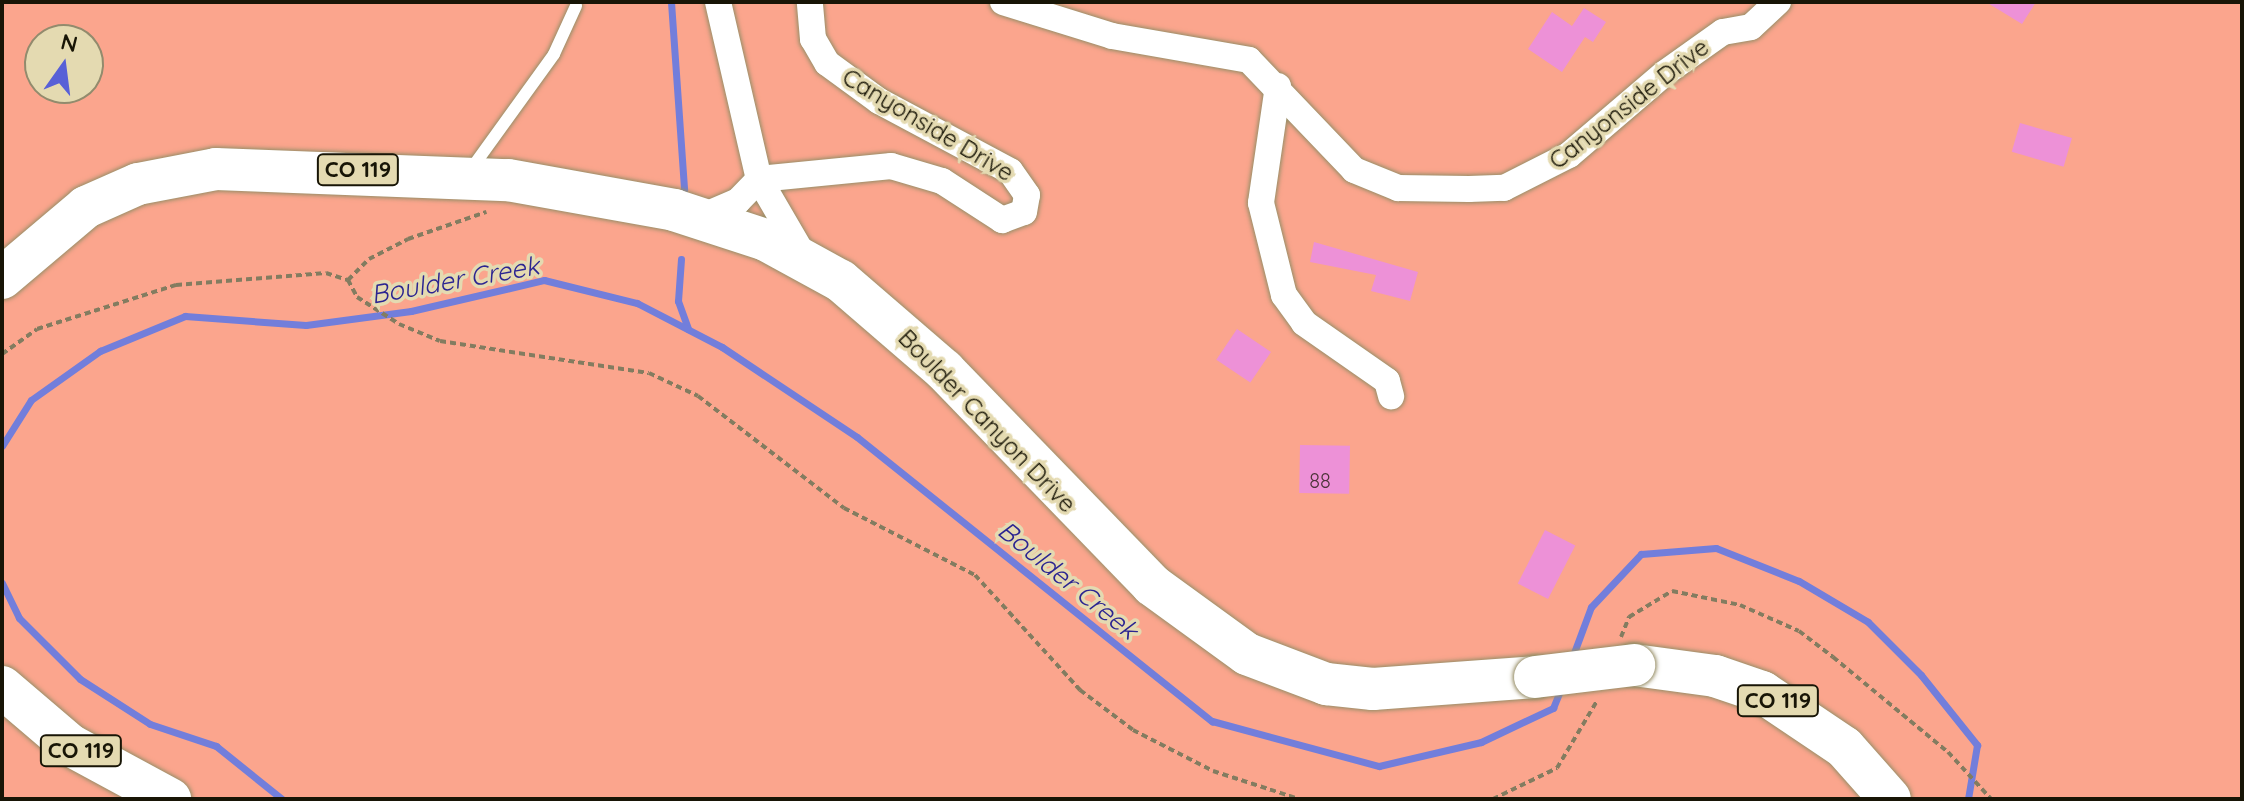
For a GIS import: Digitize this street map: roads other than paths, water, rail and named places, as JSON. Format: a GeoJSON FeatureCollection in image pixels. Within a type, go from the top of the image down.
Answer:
{"type":"FeatureCollection","features":[{"type":"Feature","properties":{"kind":"main road","name":"Boulder Canyon Drive"},"geometry":{"type":"LineString","coordinates":[[2,278],[64,222],[138,184],[216,169],[470,196],[559,185],[701,217],[806,259],[912,339],[1152,585],[1247,654],[1326,684],[1373,689],[1535,677],[1634,665],[1715,676],[1762,692],[1844,747],[1890,799]]}},
{"type":"Feature","properties":{"kind":"main road","name":"CO 119"},"geometry":{"type":"LineString","coordinates":[[2,687],[70,745],[170,799]]}},
{"type":"Feature","properties":{"kind":"street"},"geometry":{"type":"LineString","coordinates":[[718,2],[759,179],[806,259]]}},
{"type":"Feature","properties":{"kind":"street","name":"Canyonside Drive"},"geometry":{"type":"LineString","coordinates":[[759,179],[891,166],[942,181],[1002,220],[1024,212],[1027,195],[1010,171],[879,101],[827,63],[813,39],[810,2]]}},
{"type":"Feature","properties":{"kind":"street","name":"Canyonside Drive"},"geometry":{"type":"LineString","coordinates":[[1003,2],[1112,36],[1227,53],[1249,60],[1278,86],[1331,150],[1381,184],[1504,188],[1569,155],[1665,73],[1723,32],[1751,27],[1778,2]]}},
{"type":"Feature","properties":{"kind":"street"},"geometry":{"type":"LineString","coordinates":[[1278,86],[1261,203],[1284,295],[1304,323],[1387,381],[1391,396]]}},
{"type":"Feature","properties":{"kind":"street"},"geometry":{"type":"LineString","coordinates":[[701,217],[738,201],[759,179]]}},
{"type":"Feature","properties":{"kind":"lane"},"geometry":{"type":"LineString","coordinates":[[470,196],[546,66],[576,6]]}},
{"type":"Feature","properties":{"kind":"waterway"},"geometry":{"type":"LineString","coordinates":[[671,2],[684,190]]}},
{"type":"Feature","properties":{"kind":"waterway"},"geometry":{"type":"LineString","coordinates":[[681,259],[678,301],[688,329]]}},
{"type":"Feature","properties":{"kind":"waterway","name":"Boulder Creek"},"geometry":{"type":"LineString","coordinates":[[2,446],[31,400],[100,351],[185,316],[306,325],[411,311],[544,280],[637,303],[722,347],[857,437],[1212,721],[1379,766],[1481,742],[1553,708],[1561,688]]}},
{"type":"Feature","properties":{"kind":"waterway","name":"Boulder Creek"},"geometry":{"type":"LineString","coordinates":[[1572,658],[1591,607],[1641,554],[1716,548],[1799,581],[1868,622],[1921,675],[1977,745],[1968,799]]}},
{"type":"Feature","properties":{"kind":"waterway","name":"Boulder Creek"},"geometry":{"type":"LineString","coordinates":[[2,583],[19,618],[80,679],[150,724],[216,746],[282,799]]}}]}
